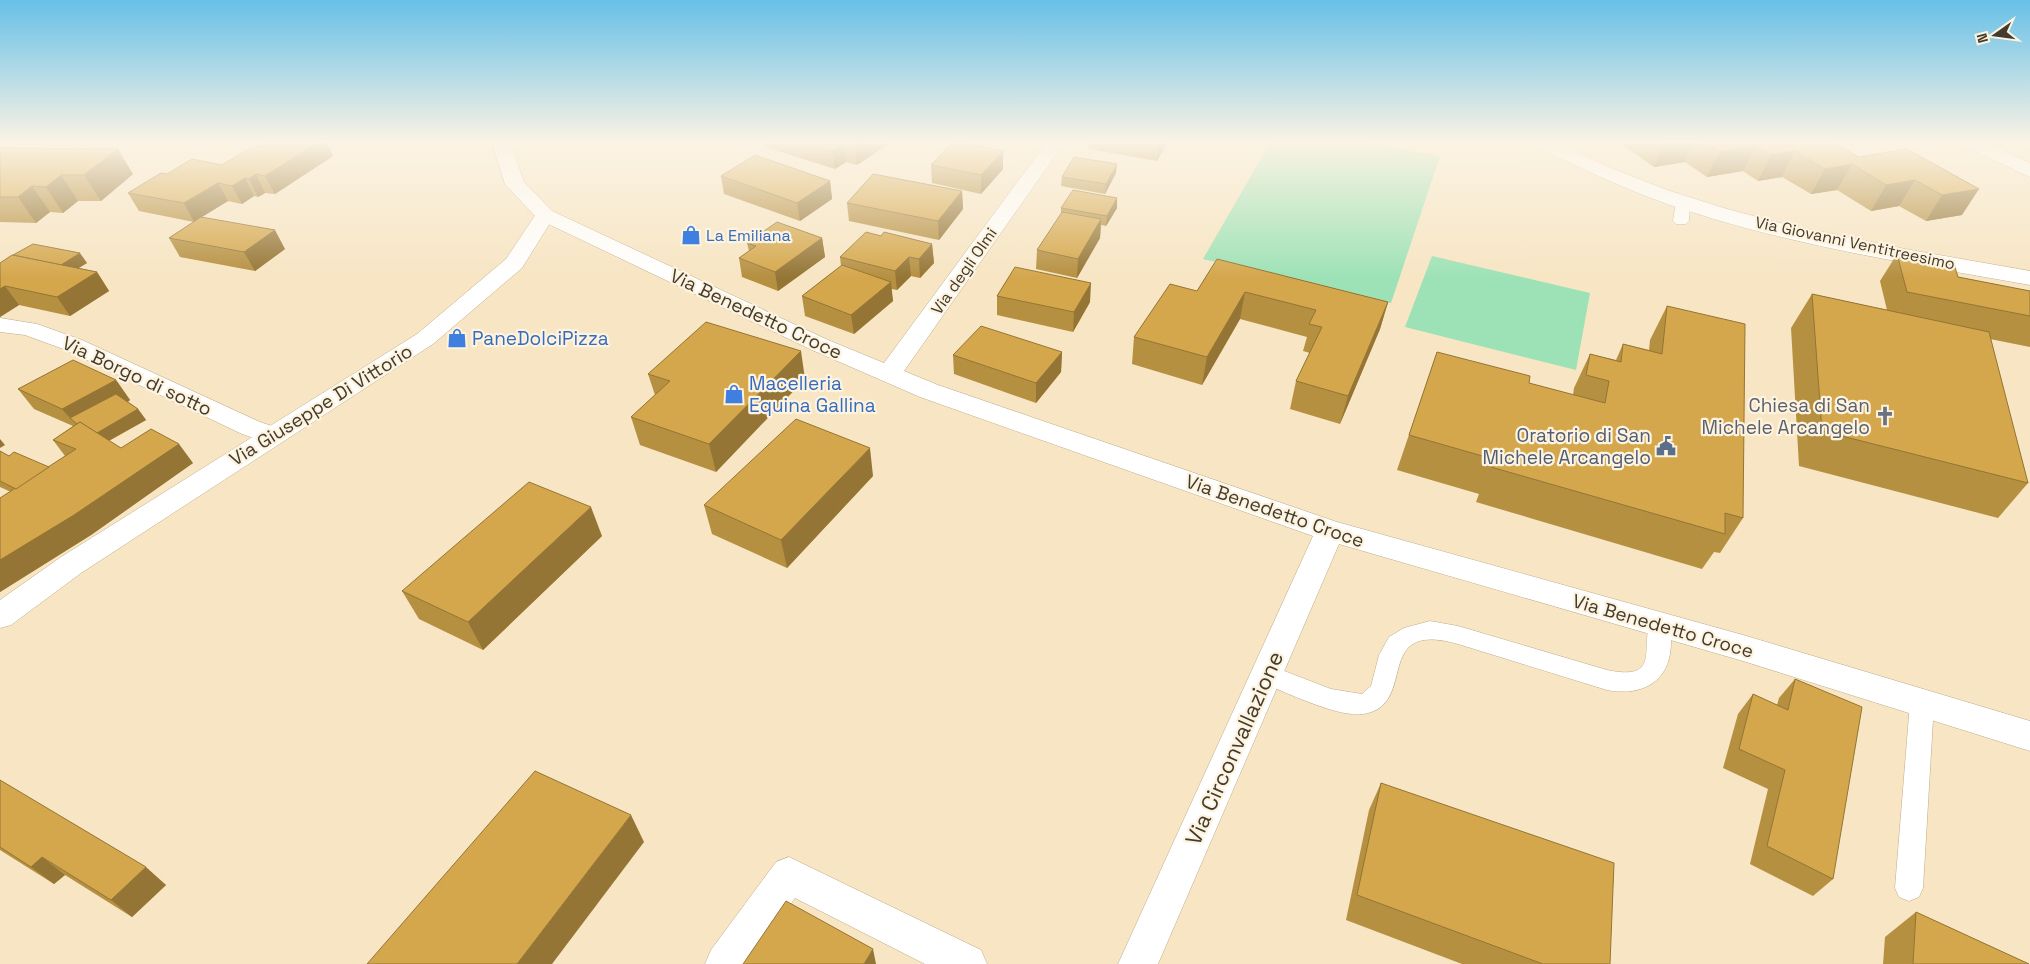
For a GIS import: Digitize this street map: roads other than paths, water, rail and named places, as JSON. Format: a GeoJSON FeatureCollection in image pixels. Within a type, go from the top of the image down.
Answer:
{"type":"FeatureCollection","features":[{"type":"Feature","properties":{"kind":"street"},"geometry":{"type":"LineString","coordinates":[[519,188],[545,214]]}},
{"type":"Feature","properties":{"kind":"street","name":"Via degli Olmi"},"geometry":{"type":"LineString","coordinates":[[889,374],[1023,188]]}},
{"type":"Feature","properties":{"kind":"street","name":"Via Giovanni Ventitreesimo"},"geometry":{"type":"LineString","coordinates":[[1641,188],[1682,211],[1737,218],[1845,244],[2030,278]]}},
{"type":"Feature","properties":{"kind":"street","name":"Via Benedetto Croce"},"geometry":{"type":"LineString","coordinates":[[545,214],[820,345],[929,391],[1330,532],[1660,625],[2030,736]]}},
{"type":"Feature","properties":{"kind":"street","name":"Via Giuseppe Di Vittorio"},"geometry":{"type":"LineString","coordinates":[[0,616],[71,565],[425,339],[514,264],[545,214]]}},
{"type":"Feature","properties":{"kind":"street","name":"Via Borgo di sotto"},"geometry":{"type":"LineString","coordinates":[[0,325],[29,329],[74,345],[251,428],[272,435]]}},
{"type":"Feature","properties":{"kind":"street","name":"Via Circonvallazione"},"geometry":{"type":"LineString","coordinates":[[1138,964],[1330,532]]}},
{"type":"Feature","properties":{"kind":"street"},"geometry":{"type":"LineString","coordinates":[[725,964],[789,875],[967,964]]}},
{"type":"Feature","properties":{"kind":"lane"},"geometry":{"type":"LineString","coordinates":[[1266,674],[1338,701],[1353,705],[1365,704],[1376,698],[1382,686],[1394,648],[1404,639],[1416,633],[1434,630],[1458,635],[1621,684],[1633,683],[1642,680],[1648,674],[1658,657],[1660,625]]}},
{"type":"Feature","properties":{"kind":"lane"},"geometry":{"type":"LineString","coordinates":[[1909,888],[1922,703]]}},
{"type":"Feature","properties":{"kind":"place","name":"La Emiliana"},"geometry":{"type":"Point","coordinates":[691,235]}},
{"type":"Feature","properties":{"kind":"place","name":"PaneDolciPizza"},"geometry":{"type":"Point","coordinates":[457,338]}},
{"type":"Feature","properties":{"kind":"place","name":"Macelleria Equina Gallina"},"geometry":{"type":"Point","coordinates":[734,394]}},
{"type":"Feature","properties":{"kind":"place","name":"Chiesa di San Michele Arcangelo"},"geometry":{"type":"Point","coordinates":[1885,416]}},
{"type":"Feature","properties":{"kind":"place","name":"Oratorio di San Michele Arcangelo"},"geometry":{"type":"Point","coordinates":[1666,446]}}]}
